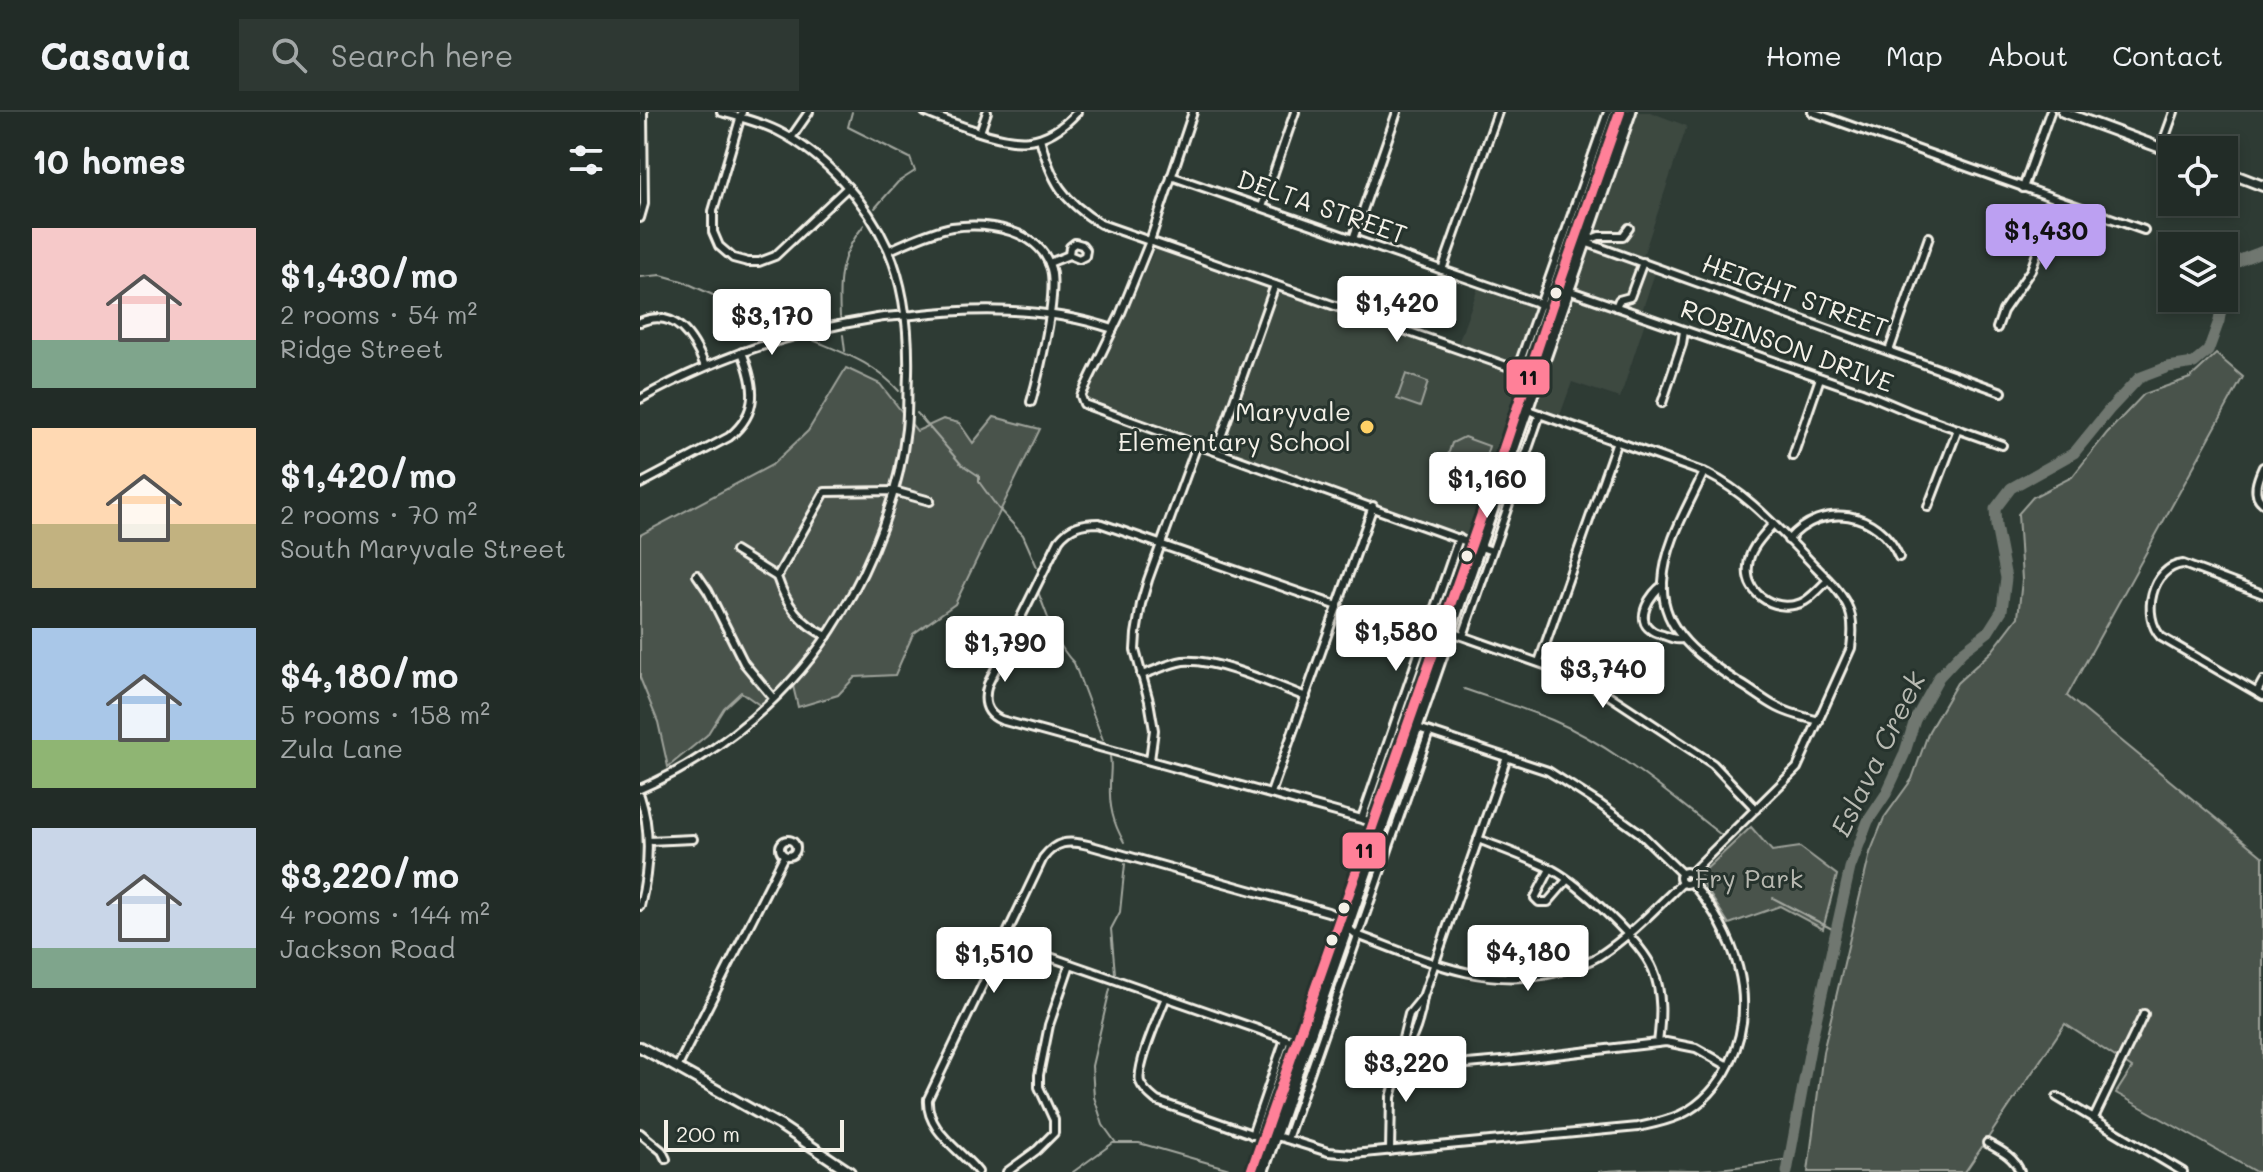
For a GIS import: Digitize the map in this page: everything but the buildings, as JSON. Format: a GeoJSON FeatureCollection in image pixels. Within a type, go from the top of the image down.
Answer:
{"type":"FeatureCollection","features":[{"type":"Feature","properties":{"kind":"main road"},"geometry":{"type":"LineString","coordinates":[[1251,1172],[1348,929],[1418,728],[1451,632],[1517,407],[1620,112]]}},
{"type":"Feature","properties":{"kind":"main road"},"geometry":{"type":"LineString","coordinates":[[1263,1172],[1340,917],[1441,628],[1527,410],[1631,112]]}},
{"type":"Feature","properties":{"kind":"main road"},"geometry":{"type":"LineString","coordinates":[[2063,112],[2158,147]]}},
{"type":"Feature","properties":{"kind":"main road"},"geometry":{"type":"LineString","coordinates":[[2238,176],[2263,186]]}},
{"type":"Feature","properties":{"kind":"main road"},"geometry":{"type":"LineString","coordinates":[[640,1047],[798,1136],[850,1172]]}},
{"type":"Feature","properties":{"kind":"street"},"geometry":{"type":"LineString","coordinates":[[640,218],[644,204],[643,112]]}},
{"type":"Feature","properties":{"kind":"street"},"geometry":{"type":"LineString","coordinates":[[640,789],[701,756],[735,731],[773,698],[827,636],[857,585],[888,511],[906,428],[906,316],[889,250],[848,187],[824,164],[791,138],[741,114],[721,112]]}},
{"type":"Feature","properties":{"kind":"street"},"geometry":{"type":"LineString","coordinates":[[791,138],[809,112]]}},
{"type":"Feature","properties":{"kind":"street"},"geometry":{"type":"LineString","coordinates":[[925,112],[1015,141],[1040,138],[1057,130],[1077,112]]}},
{"type":"Feature","properties":{"kind":"street"},"geometry":{"type":"LineString","coordinates":[[980,132],[987,112]]}},
{"type":"Feature","properties":{"kind":"street"},"geometry":{"type":"LineString","coordinates":[[1193,112],[1150,241],[1081,396],[1084,404],[1492,551]]}},
{"type":"Feature","properties":{"kind":"street"},"geometry":{"type":"LineString","coordinates":[[1262,207],[1295,112]]}},
{"type":"Feature","properties":{"kind":"street"},"geometry":{"type":"LineString","coordinates":[[1353,239],[1397,112]]}},
{"type":"Feature","properties":{"kind":"street"},"geometry":{"type":"LineString","coordinates":[[1442,270],[1498,112]]}},
{"type":"Feature","properties":{"kind":"street"},"geometry":{"type":"LineString","coordinates":[[1517,370],[1608,112]]}},
{"type":"Feature","properties":{"kind":"street"},"geometry":{"type":"LineString","coordinates":[[1812,112],[2144,230]]}},
{"type":"Feature","properties":{"kind":"street"},"geometry":{"type":"LineString","coordinates":[[2023,188],[2050,112]]}},
{"type":"Feature","properties":{"kind":"street"},"geometry":{"type":"LineString","coordinates":[[2165,136],[2174,112]]}},
{"type":"Feature","properties":{"kind":"street"},"geometry":{"type":"LineString","coordinates":[[741,114],[712,221],[719,246],[733,258],[759,262],[775,256],[848,187]]}},
{"type":"Feature","properties":{"kind":"street"},"geometry":{"type":"LineString","coordinates":[[1040,138],[1054,181],[1083,213],[1101,224],[1538,377]]}},
{"type":"Feature","properties":{"kind":"street"},"geometry":{"type":"LineString","coordinates":[[1597,175],[1608,178]]}},
{"type":"Feature","properties":{"kind":"street","name":"DELTA STREET"},"geometry":{"type":"LineString","coordinates":[[1171,176],[1561,311]]}},
{"type":"Feature","properties":{"kind":"street"},"geometry":{"type":"LineString","coordinates":[[1997,328],[2003,311],[2031,270],[2056,200]]}},
{"type":"Feature","properties":{"kind":"street"},"geometry":{"type":"LineString","coordinates":[[889,250],[952,227],[1002,229],[1038,246],[1052,272],[1052,289],[1031,402]]}},
{"type":"Feature","properties":{"kind":"street"},"geometry":{"type":"LineString","coordinates":[[1585,242],[1599,236],[1623,236],[1629,228]]}},
{"type":"Feature","properties":{"kind":"street"},"geometry":{"type":"LineString","coordinates":[[1889,351],[1929,237]]}},
{"type":"Feature","properties":{"kind":"street","name":"HEIGHT STREET"},"geometry":{"type":"LineString","coordinates":[[1575,239],[2002,392]]}},
{"type":"Feature","properties":{"kind":"street"},"geometry":{"type":"LineString","coordinates":[[1049,263],[1069,255]]}},
{"type":"Feature","properties":{"kind":"street"},"geometry":{"type":"LineString","coordinates":[[1616,307],[1619,300],[1630,297],[1643,262]]}},
{"type":"Feature","properties":{"kind":"street"},"geometry":{"type":"LineString","coordinates":[[1216,451],[1275,285]]}},
{"type":"Feature","properties":{"kind":"street","name":"ROBINSON DRIVE"},"geometry":{"type":"LineString","coordinates":[[1558,287],[2002,445]]}},
{"type":"Feature","properties":{"kind":"street"},"geometry":{"type":"LineString","coordinates":[[640,399],[705,366],[769,342],[881,317],[972,309],[1028,311],[1113,329]]}},
{"type":"Feature","properties":{"kind":"street"},"geometry":{"type":"LineString","coordinates":[[640,322],[666,320],[685,329],[705,366]]}},
{"type":"Feature","properties":{"kind":"street"},"geometry":{"type":"LineString","coordinates":[[1662,403],[1684,331]]}},
{"type":"Feature","properties":{"kind":"street"},"geometry":{"type":"LineString","coordinates":[[640,484],[739,429],[747,417],[752,399],[751,375],[742,352]]}},
{"type":"Feature","properties":{"kind":"street"},"geometry":{"type":"LineString","coordinates":[[1793,456],[1820,378]]}},
{"type":"Feature","properties":{"kind":"street"},"geometry":{"type":"LineString","coordinates":[[1517,407],[1704,472],[1742,494],[1828,580],[1847,605],[1852,620],[1851,648],[1797,768],[1690,874]]}},
{"type":"Feature","properties":{"kind":"street"},"geometry":{"type":"LineString","coordinates":[[1463,636],[1540,414]]}},
{"type":"Feature","properties":{"kind":"street"},"geometry":{"type":"LineString","coordinates":[[1928,507],[1958,429]]}},
{"type":"Feature","properties":{"kind":"street"},"geometry":{"type":"LineString","coordinates":[[1539,662],[1617,441]]}},
{"type":"Feature","properties":{"kind":"street"},"geometry":{"type":"LineString","coordinates":[[1150,760],[1154,730],[1135,650],[1136,634],[1141,604],[1197,445]]}},
{"type":"Feature","properties":{"kind":"street"},"geometry":{"type":"LineString","coordinates":[[2263,467],[2256,494],[2263,503]]}},
{"type":"Feature","properties":{"kind":"street"},"geometry":{"type":"LineString","coordinates":[[1704,472],[1679,523],[1666,564],[1663,585],[1670,618],[1682,639],[1703,659],[1778,708],[1819,721]]}},
{"type":"Feature","properties":{"kind":"street"},"geometry":{"type":"LineString","coordinates":[[777,577],[825,492],[894,491],[930,501]]}},
{"type":"Feature","properties":{"kind":"street"},"geometry":{"type":"LineString","coordinates":[[1271,793],[1373,506]]}},
{"type":"Feature","properties":{"kind":"street"},"geometry":{"type":"LineString","coordinates":[[1788,540],[1804,524],[1813,520],[1845,515],[1876,527],[1886,535],[1899,557]]}},
{"type":"Feature","properties":{"kind":"street"},"geometry":{"type":"LineString","coordinates":[[1338,606],[1099,523],[1077,525],[1064,534],[1045,569],[988,684],[986,706],[993,716],[1001,720],[1383,825]]}},
{"type":"Feature","properties":{"kind":"street"},"geometry":{"type":"LineString","coordinates":[[1773,524],[1757,542],[1749,558],[1748,576],[1754,590],[1770,602],[1792,605],[1807,599],[1828,580]]}},
{"type":"Feature","properties":{"kind":"street"},"geometry":{"type":"LineString","coordinates":[[1362,818],[1459,538]]}},
{"type":"Feature","properties":{"kind":"street"},"geometry":{"type":"LineString","coordinates":[[735,551],[777,577],[792,609],[807,625],[827,636]]}},
{"type":"Feature","properties":{"kind":"street"},"geometry":{"type":"LineString","coordinates":[[2263,594],[2183,564],[2169,567],[2163,572],[2150,605],[2151,623],[2161,637],[2260,694],[2263,681]]}},
{"type":"Feature","properties":{"kind":"street"},"geometry":{"type":"LineString","coordinates":[[697,575],[744,663],[773,698]]}},
{"type":"Feature","properties":{"kind":"street"},"geometry":{"type":"LineString","coordinates":[[1663,585],[1648,603],[1645,624],[1650,630],[1675,640],[1682,639]]}},
{"type":"Feature","properties":{"kind":"street"},"geometry":{"type":"LineString","coordinates":[[1441,628],[1576,676],[1604,692],[1702,756],[1756,809]]}},
{"type":"Feature","properties":{"kind":"street"},"geometry":{"type":"LineString","coordinates":[[1141,675],[1193,661],[1219,666],[1306,697]]}},
{"type":"Feature","properties":{"kind":"street"},"geometry":{"type":"LineString","coordinates":[[1408,724],[1548,771],[1640,833],[1682,874]]}},
{"type":"Feature","properties":{"kind":"street"},"geometry":{"type":"LineString","coordinates":[[1287,1139],[1429,732]]}},
{"type":"Feature","properties":{"kind":"street"},"geometry":{"type":"LineString","coordinates":[[1390,1151],[1391,1097],[1409,1014],[1423,997],[1507,757]]}},
{"type":"Feature","properties":{"kind":"street"},"geometry":{"type":"LineString","coordinates":[[640,796],[648,833],[646,881],[640,906]]}},
{"type":"Feature","properties":{"kind":"street"},"geometry":{"type":"LineString","coordinates":[[648,841],[693,839]]}},
{"type":"Feature","properties":{"kind":"street"},"geometry":{"type":"LineString","coordinates":[[1478,839],[1550,869],[1567,880],[1626,935],[1648,960],[1654,972],[1661,1005],[1658,1043]]}},
{"type":"Feature","properties":{"kind":"street"},"geometry":{"type":"LineString","coordinates":[[978,1172],[936,1129],[929,1116],[928,1099],[1043,858],[1050,848],[1064,841],[1245,888],[1340,917],[1348,929],[1357,935],[1435,964],[1498,979],[1559,972],[1598,957],[1682,883],[1691,882]]}},
{"type":"Feature","properties":{"kind":"street"},"geometry":{"type":"LineString","coordinates":[[677,1068],[784,856]]}},
{"type":"Feature","properties":{"kind":"street"},"geometry":{"type":"LineString","coordinates":[[1550,869],[1535,898],[1539,902],[1548,902],[1567,880]]}},
{"type":"Feature","properties":{"kind":"street"},"geometry":{"type":"LineString","coordinates":[[1682,874],[1690,874]]}},
{"type":"Feature","properties":{"kind":"street"},"geometry":{"type":"LineString","coordinates":[[1682,874],[1682,883]]}},
{"type":"Feature","properties":{"kind":"street"},"geometry":{"type":"LineString","coordinates":[[1166,997],[1140,1068],[1144,1090],[1157,1101],[1252,1135],[1275,1136],[1340,1154],[1638,1127],[1660,1122],[1691,1109],[1708,1095],[1724,1075],[1741,1037],[1741,981],[1734,952],[1723,927],[1691,882],[1690,874]]}},
{"type":"Feature","properties":{"kind":"street"},"geometry":{"type":"LineString","coordinates":[[1004,941],[1302,1044]]}},
{"type":"Feature","properties":{"kind":"street"},"geometry":{"type":"LineString","coordinates":[[1007,1172],[1054,1133],[1054,1120],[1039,1087],[1039,1075],[1049,1025],[1070,964]]}},
{"type":"Feature","properties":{"kind":"street"},"geometry":{"type":"LineString","coordinates":[[2094,1118],[2144,1014]]}},
{"type":"Feature","properties":{"kind":"street"},"geometry":{"type":"LineString","coordinates":[[1252,1135],[1285,1039]]}},
{"type":"Feature","properties":{"kind":"street"},"geometry":{"type":"LineString","coordinates":[[1399,1070],[1666,1042],[1696,1048],[1728,1066]]}},
{"type":"Feature","properties":{"kind":"street"},"geometry":{"type":"LineString","coordinates":[[2057,1097],[2183,1172]]}},
{"type":"Feature","properties":{"kind":"street"},"geometry":{"type":"LineString","coordinates":[[640,1133],[662,1151],[666,1159]]}},
{"type":"Feature","properties":{"kind":"street"},"geometry":{"type":"LineString","coordinates":[[1987,1143],[2011,1158],[2020,1172]]}},
{"type":"Feature","properties":{"kind":"shaded area","name":"Maryvale Elementary School"},"geometry":{"type":"Polygon","coordinates":[[[1634,112],[1650,112],[1687,126],[1643,256],[1659,261],[1642,311],[1648,313],[1620,398],[1572,382],[1559,418],[1514,404],[1469,538],[1220,450],[1276,289],[1455,352],[1479,285],[1563,315],[1634,112]]]}},
{"type":"Feature","properties":{"kind":"shaded area"},"geometry":{"type":"Polygon","coordinates":[[[1156,247],[1270,287],[1212,447],[1082,402],[1156,247]]]}},
{"type":"Feature","properties":{"kind":"green space"},"geometry":{"type":"Polygon","coordinates":[[[2216,354],[2243,377],[2067,696],[2263,857],[2263,1172],[2256,1172],[2116,1093],[2132,1068],[2065,1024],[1965,1172],[1808,1172],[1823,1052],[1870,853],[1884,818],[1912,779],[1929,731],[1957,683],[1992,651],[2018,617],[2022,580],[2018,514],[2033,497],[2072,477],[2144,394],[2190,378],[2216,354]]]}},
{"type":"Feature","properties":{"kind":"green space"},"geometry":{"type":"Polygon","coordinates":[[[846,368],[880,384],[917,431],[943,419],[959,423],[973,443],[994,417],[1040,429],[955,604],[913,634],[895,675],[855,677],[838,695],[798,707],[793,686],[768,711],[741,692],[724,708],[707,735],[668,767],[658,722],[640,678],[640,535],[772,465],[808,431],[846,368]]]}},
{"type":"Feature","properties":{"kind":"green space"},"geometry":{"type":"Polygon","coordinates":[[[1406,374],[1428,382],[1420,407],[1397,399],[1406,374]]]}},
{"type":"Feature","properties":{"kind":"green space"},"geometry":{"type":"Polygon","coordinates":[[[1464,437],[1489,446],[1479,479],[1456,470],[1447,458],[1452,443],[1464,437]]]}},
{"type":"Feature","properties":{"kind":"green space","name":"Fry Park"},"geometry":{"type":"Polygon","coordinates":[[[1751,827],[1772,851],[1800,847],[1837,875],[1823,929],[1780,906],[1729,924],[1702,882],[1701,874],[1751,827]]]}},
{"type":"Feature","properties":{"kind":"waterway"},"geometry":{"type":"LineString","coordinates":[[852,112],[848,127],[910,158],[915,171],[898,182],[875,208]]}},
{"type":"Feature","properties":{"kind":"waterway"},"geometry":{"type":"LineString","coordinates":[[840,317],[842,268],[849,247],[864,225]]}},
{"type":"Feature","properties":{"kind":"waterway"},"geometry":{"type":"LineString","coordinates":[[2238,262],[2263,251]]}},
{"type":"Feature","properties":{"kind":"waterway"},"geometry":{"type":"LineString","coordinates":[[640,277],[661,275],[682,281],[786,328]]}},
{"type":"Feature","properties":{"kind":"waterway","name":"Eslava Creek"},"geometry":{"type":"LineString","coordinates":[[1787,1172],[1811,1043],[1850,868],[1868,821],[1886,794],[1904,755],[1915,720],[1939,677],[1962,652],[1988,632],[2002,610],[2006,578],[1995,509],[2011,488],[2074,453],[2139,378],[2168,367],[2194,363],[2208,351],[2221,312]]}},
{"type":"Feature","properties":{"kind":"waterway"},"geometry":{"type":"LineString","coordinates":[[843,335],[845,351]]}},
{"type":"Feature","properties":{"kind":"waterway"},"geometry":{"type":"LineString","coordinates":[[813,340],[870,366],[899,391]]}},
{"type":"Feature","properties":{"kind":"waterway"},"geometry":{"type":"LineString","coordinates":[[917,413],[961,464],[979,476],[979,482],[998,508],[1023,535],[1037,567]]}},
{"type":"Feature","properties":{"kind":"waterway"},"geometry":{"type":"LineString","coordinates":[[1038,592],[1057,639],[1074,663],[1103,740]]}},
{"type":"Feature","properties":{"kind":"waterway"},"geometry":{"type":"LineString","coordinates":[[1464,689],[1552,720],[1597,743],[1639,771],[1720,834]]}},
{"type":"Feature","properties":{"kind":"waterway"},"geometry":{"type":"LineString","coordinates":[[1110,757],[1111,807],[1124,842]]}},
{"type":"Feature","properties":{"kind":"waterway"},"geometry":{"type":"LineString","coordinates":[[1115,973],[1111,929],[1120,912],[1125,864]]}},
{"type":"Feature","properties":{"kind":"waterway"},"geometry":{"type":"LineString","coordinates":[[1773,898],[1836,931]]}},
{"type":"Feature","properties":{"kind":"waterway"},"geometry":{"type":"LineString","coordinates":[[1110,989],[1092,1066],[1094,1097],[1103,1125],[1116,1143]]}},
{"type":"Feature","properties":{"kind":"waterway"},"geometry":{"type":"LineString","coordinates":[[1073,1172],[1113,1143],[1139,1143],[1240,1172]]}},
{"type":"Feature","properties":{"kind":"waterway"},"geometry":{"type":"LineString","coordinates":[[1599,1172],[1711,1169],[1789,1159]]}},
{"type":"Feature","properties":{"kind":"transit line","name":"11"},"geometry":{"type":"LineString","coordinates":[[1251,1172],[1620,112]]}},
{"type":"Feature","properties":{"kind":"place","name":"Maryvale Elementary School"},"geometry":{"type":"Point","coordinates":[1367,427]}}]}
